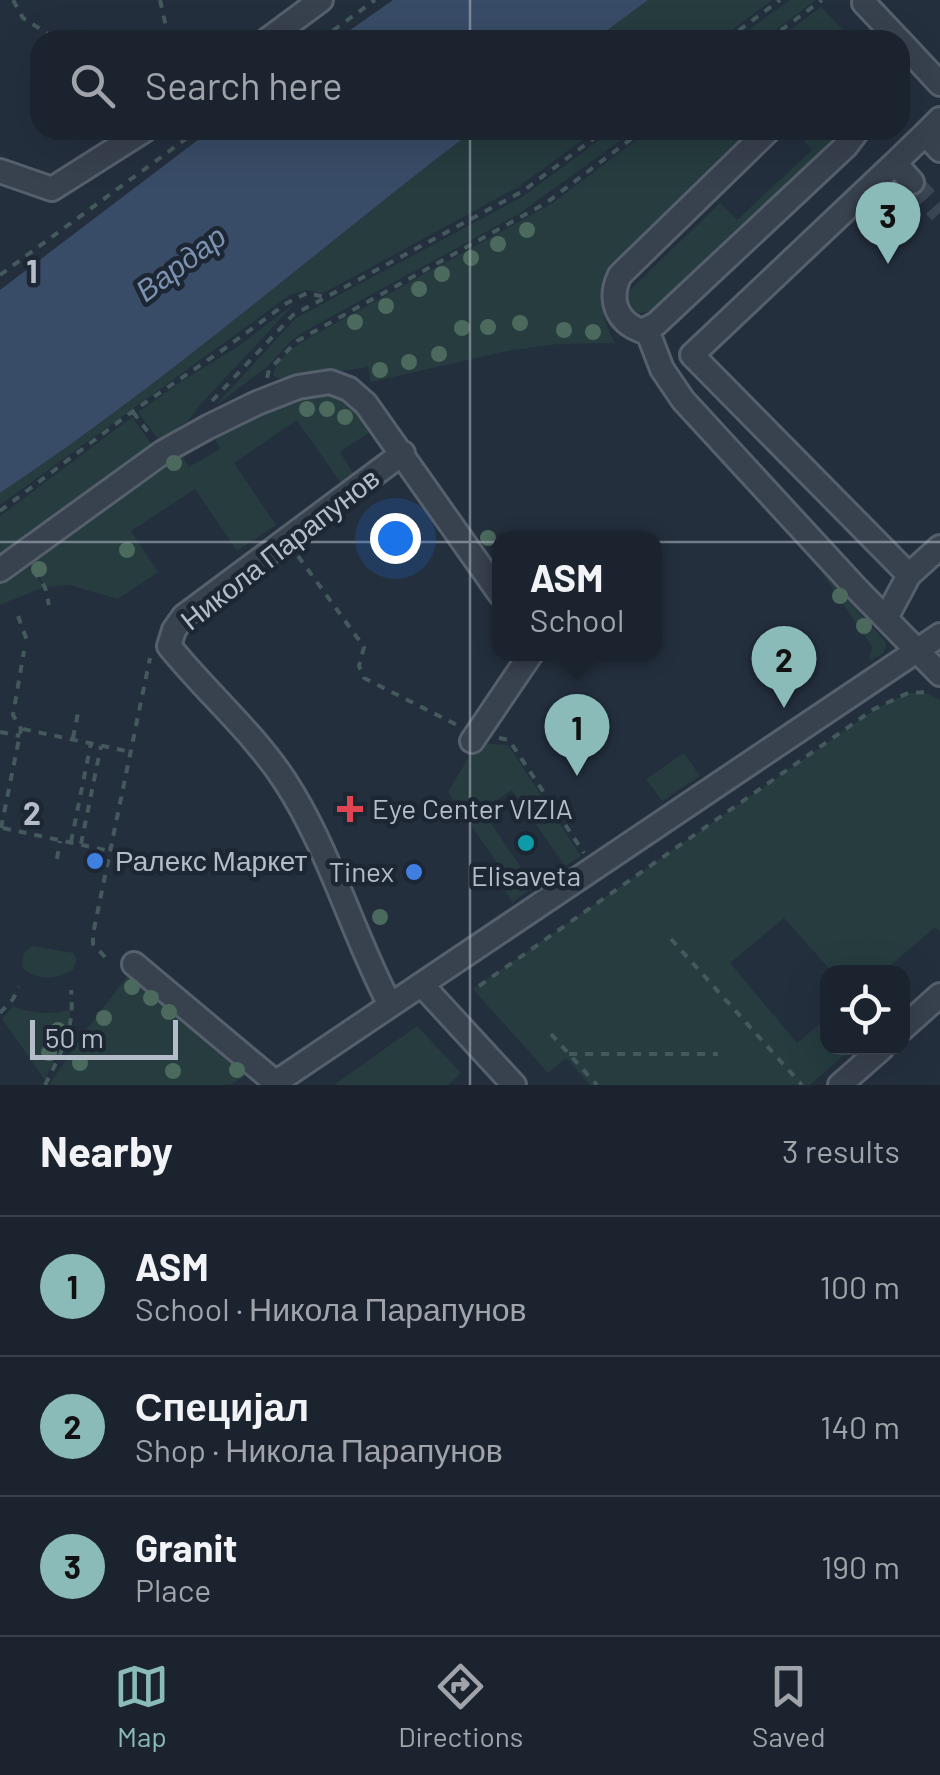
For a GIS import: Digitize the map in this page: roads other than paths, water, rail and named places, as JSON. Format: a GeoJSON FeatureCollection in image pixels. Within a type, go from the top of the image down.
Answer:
{"type":"FeatureCollection","features":[{"type":"Feature","properties":{"kind":"street"},"geometry":{"type":"LineString","coordinates":[[280,30],[321,0]]}},
{"type":"Feature","properties":{"kind":"street"},"geometry":{"type":"LineString","coordinates":[[864,3],[890,30]]}},
{"type":"Feature","properties":{"kind":"street"},"geometry":{"type":"LineString","coordinates":[[910,51],[940,84]]}},
{"type":"Feature","properties":{"kind":"street"},"geometry":{"type":"LineString","coordinates":[[910,575],[692,355],[894,163],[935,134]]}},
{"type":"Feature","properties":{"kind":"street"},"geometry":{"type":"LineString","coordinates":[[0,170],[52,190],[130,140]]}},
{"type":"Feature","properties":{"kind":"street"},"geometry":{"type":"LineString","coordinates":[[759,140],[620,276],[612,296],[614,304],[634,328],[647,330],[656,324],[850,140]]}},
{"type":"Feature","properties":{"kind":"street"},"geometry":{"type":"LineString","coordinates":[[894,163],[912,182]]}},
{"type":"Feature","properties":{"kind":"street"},"geometry":{"type":"LineString","coordinates":[[647,330],[662,369],[683,400],[940,674]]}},
{"type":"Feature","properties":{"kind":"street","name":"Никола Парапунов"},"geometry":{"type":"LineString","coordinates":[[0,570],[163,452],[198,432],[277,394],[330,382],[358,396],[492,582]]}},
{"type":"Feature","properties":{"kind":"street","name":"Никола Парапунов"},"geometry":{"type":"LineString","coordinates":[[390,1005],[312,830],[286,782],[256,742],[170,646],[174,630],[184,616],[403,454]]}},
{"type":"Feature","properties":{"kind":"street"},"geometry":{"type":"LineString","coordinates":[[886,618],[910,575],[940,547]]}},
{"type":"Feature","properties":{"kind":"street"},"geometry":{"type":"LineString","coordinates":[[134,964],[274,1084],[940,635]]}},
{"type":"Feature","properties":{"kind":"street"},"geometry":{"type":"LineString","coordinates":[[474,738],[526,661]]}},
{"type":"Feature","properties":{"kind":"street"},"geometry":{"type":"LineString","coordinates":[[422,985],[514,1085]]}},
{"type":"Feature","properties":{"kind":"street"},"geometry":{"type":"LineString","coordinates":[[910,1022],[940,995]]}},
{"type":"Feature","properties":{"kind":"street"},"geometry":{"type":"LineString","coordinates":[[840,1085],[874,1055]]}},
{"type":"Feature","properties":{"kind":"water"},"geometry":{"type":"Polygon","coordinates":[[[393,0],[648,0],[608,30],[350,30],[393,0]]]}},
{"type":"Feature","properties":{"kind":"water","name":"Вардар"},"geometry":{"type":"Polygon","coordinates":[[[198,140],[461,140],[181,362],[0,493],[0,290],[198,140]]]}},
{"type":"Feature","properties":{"kind":"tunnel"},"geometry":{"type":"LineString","coordinates":[[912,182],[940,213]]}},
{"type":"Feature","properties":{"kind":"place","name":"Granit"},"geometry":{"type":"Point","coordinates":[888,264]}},
{"type":"Feature","properties":{"kind":"place","name":"Специјал"},"geometry":{"type":"Point","coordinates":[784,708]}},
{"type":"Feature","properties":{"kind":"place","name":"ASM"},"geometry":{"type":"Point","coordinates":[577,776]}},
{"type":"Feature","properties":{"kind":"place","name":"Eye Center VIZIA"},"geometry":{"type":"Point","coordinates":[350,809]}},
{"type":"Feature","properties":{"kind":"place","name":"Elisaveta"},"geometry":{"type":"Point","coordinates":[526,843]}},
{"type":"Feature","properties":{"kind":"place","name":"Ралекс Маркет"},"geometry":{"type":"Point","coordinates":[95,861]}},
{"type":"Feature","properties":{"kind":"place","name":"Tinex"},"geometry":{"type":"Point","coordinates":[414,872]}}]}
